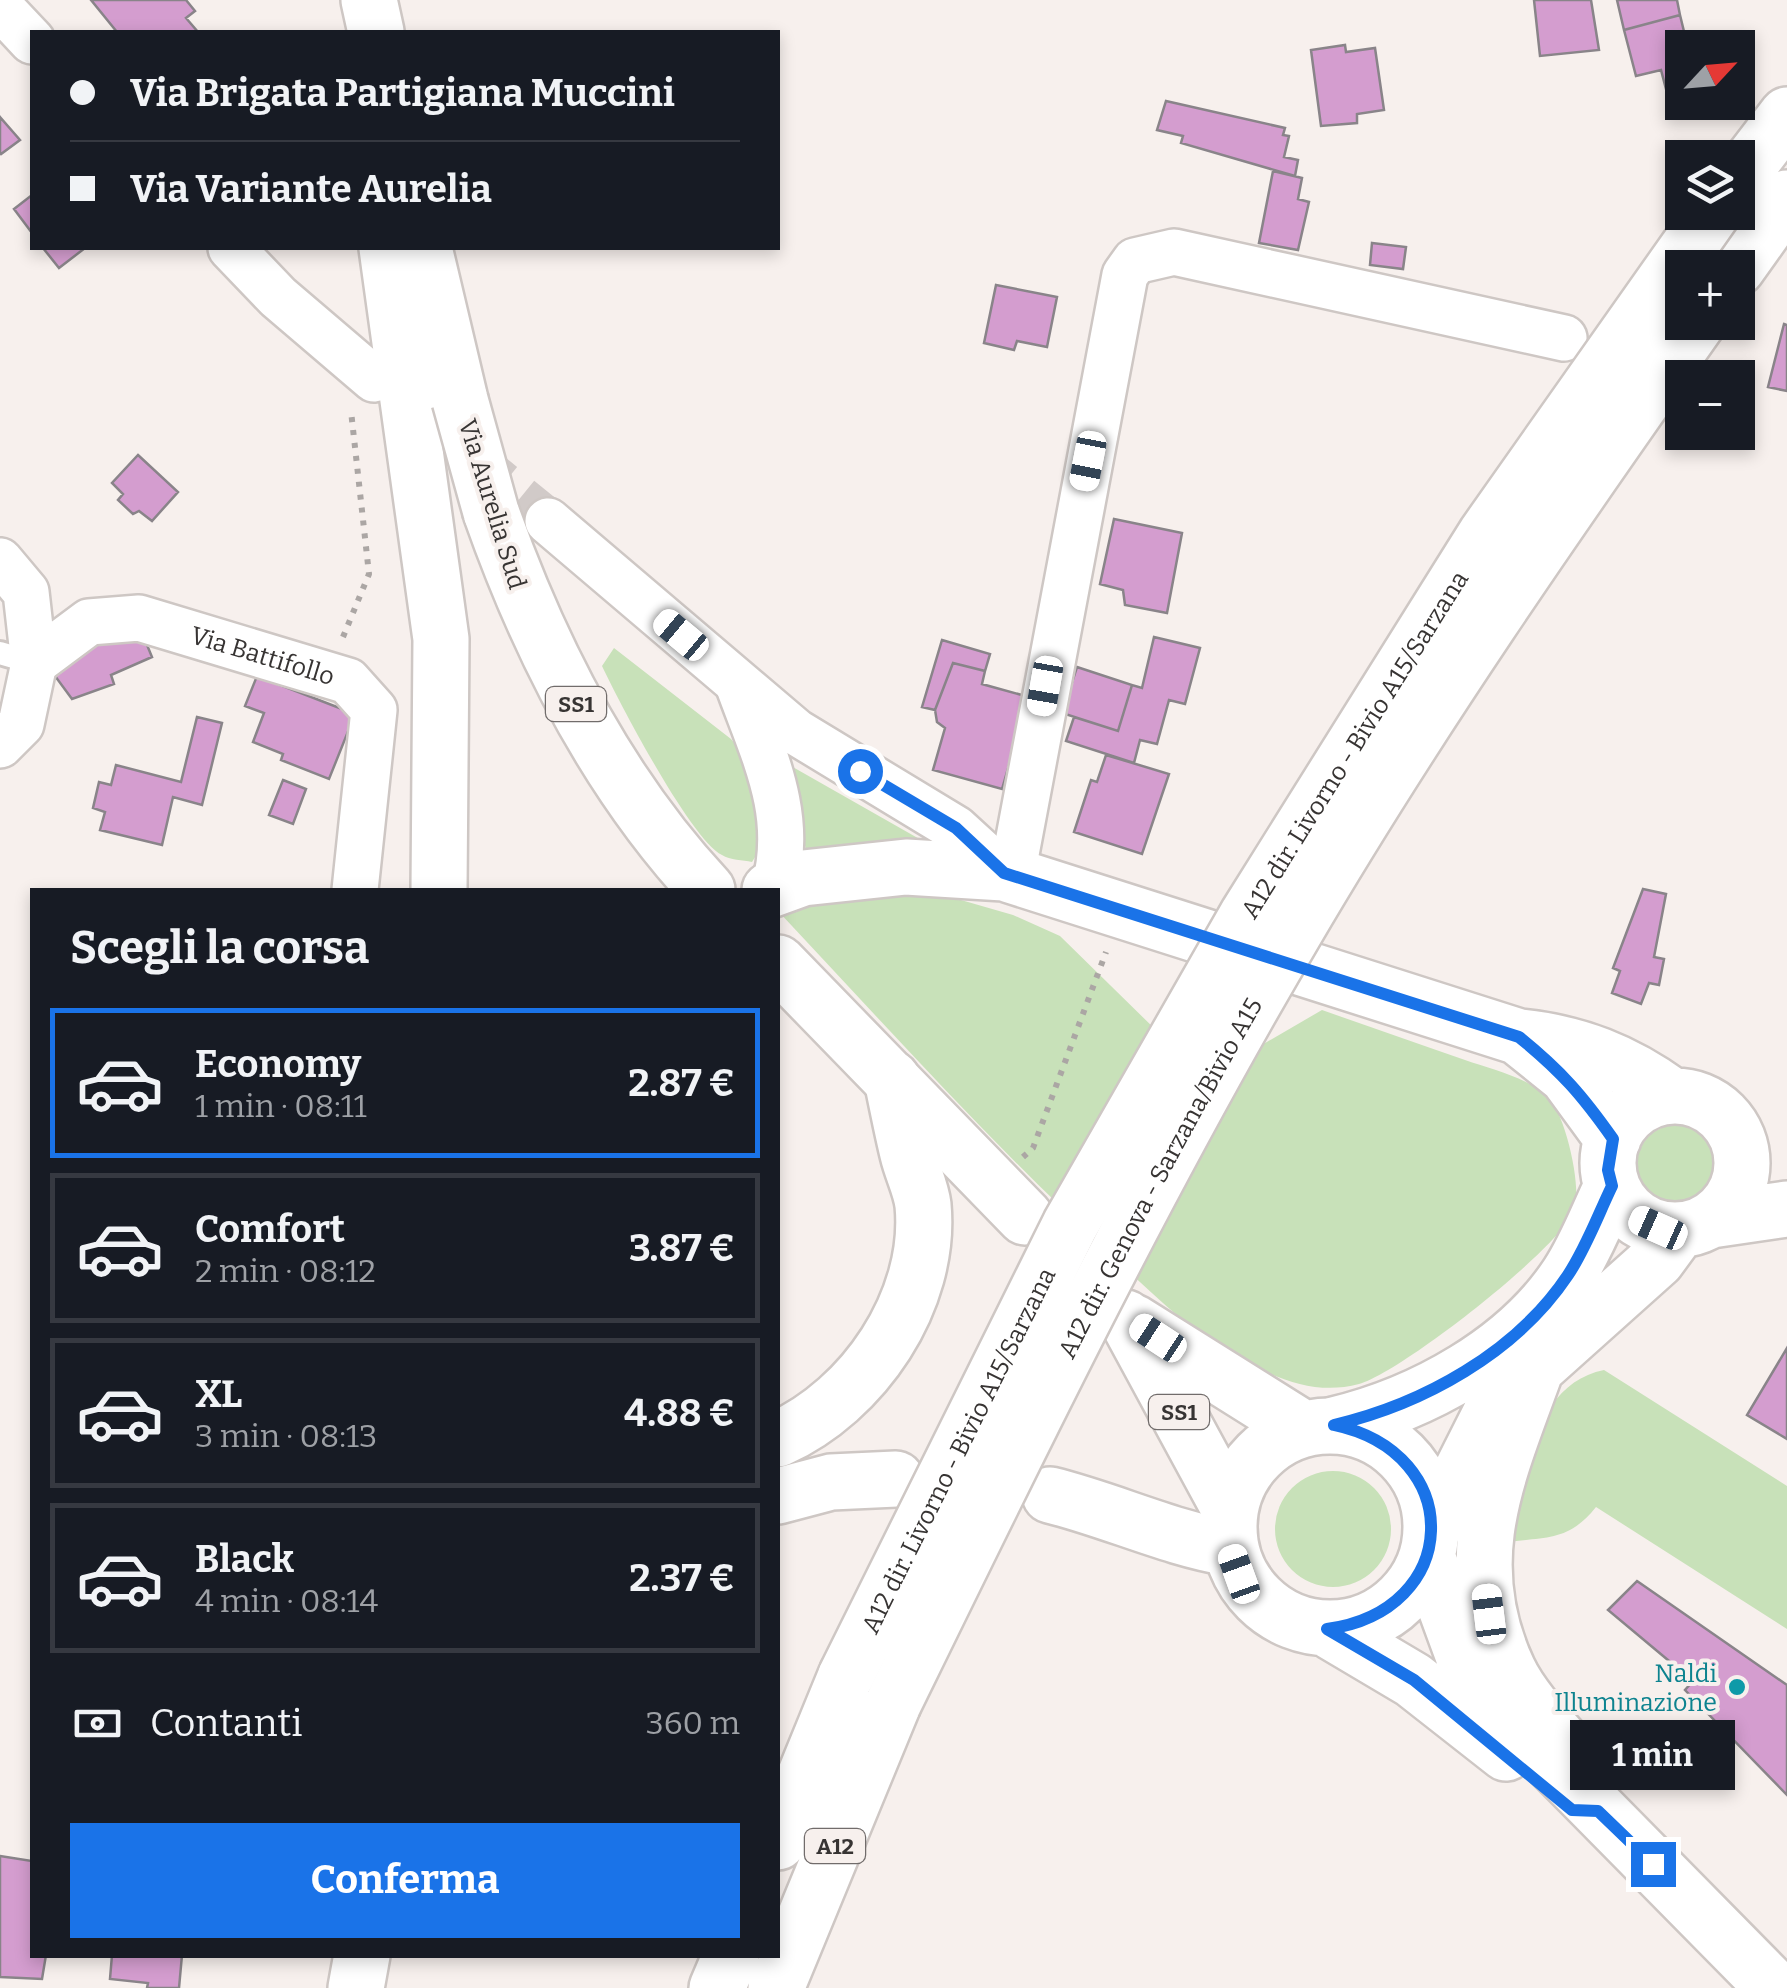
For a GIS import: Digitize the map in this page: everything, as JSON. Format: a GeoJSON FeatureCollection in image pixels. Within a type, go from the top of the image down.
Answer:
{"type":"FeatureCollection","features":[{"type":"Feature","properties":{"kind":"main road"},"geometry":{"type":"LineString","coordinates":[[369,0],[376,30]]}},
{"type":"Feature","properties":{"kind":"main road"},"geometry":{"type":"LineString","coordinates":[[1755,157],[1787,116]]}},
{"type":"Feature","properties":{"kind":"main road"},"geometry":{"type":"LineString","coordinates":[[1750,250],[1787,198]]}},
{"type":"Feature","properties":{"kind":"main road","name":"A12 dir. Livorno - Bivio A15/Sarzana"},"geometry":{"type":"LineString","coordinates":[[846,1676],[1070,1224],[1248,914],[1486,534],[1701,230]]}},
{"type":"Feature","properties":{"kind":"main road"},"geometry":{"type":"LineString","coordinates":[[387,250],[441,639],[438,888]]}},
{"type":"Feature","properties":{"kind":"main road","name":"Via Aurelia Sud"},"geometry":{"type":"LineString","coordinates":[[425,250],[491,512],[521,596],[584,720],[636,798],[705,888]]}},
{"type":"Feature","properties":{"kind":"main road","name":"A12 dir. Genova - Sarzana/Bivio A15"},"geometry":{"type":"LineString","coordinates":[[893,1704],[1110,1261],[1295,931],[1526,567],[1685,340]]}},
{"type":"Feature","properties":{"kind":"main road"},"geometry":{"type":"LineString","coordinates":[[775,888],[803,878],[906,867],[1008,874],[1519,1037],[1566,1042],[1631,1066],[1672,1096],[1708,1105],[1735,1133],[1742,1171],[1726,1207],[1695,1225],[1494,1405],[1413,1586],[1390,1610],[1360,1624],[1327,1629],[1300,1624],[1254,1596],[1239,1574],[1230,1528],[1250,1462],[1274,1441],[1386,1413],[1494,1354],[1567,1276],[1636,1108],[1672,1096]]}},
{"type":"Feature","properties":{"kind":"main road"},"geometry":{"type":"LineString","coordinates":[[780,966],[1008,1201]]}},
{"type":"Feature","properties":{"kind":"main road"},"geometry":{"type":"LineString","coordinates":[[1519,1037],[1568,1076],[1638,1219],[1695,1225],[1787,1209]]}},
{"type":"Feature","properties":{"kind":"main road"},"geometry":{"type":"LineString","coordinates":[[780,1437],[803,1427],[852,1384],[888,1342],[912,1292],[923,1204],[892,1078]]}},
{"type":"Feature","properties":{"kind":"main road"},"geometry":{"type":"LineString","coordinates":[[1735,1133],[1787,1144]]}},
{"type":"Feature","properties":{"kind":"main road","name":"SS1"},"geometry":{"type":"LineString","coordinates":[[1230,1528],[1126,1318],[1318,1427]]}},
{"type":"Feature","properties":{"kind":"main road"},"geometry":{"type":"LineString","coordinates":[[1537,1366],[1497,1478],[1481,1550],[1489,1614],[1508,1673],[1585,1767],[1598,1811]]}},
{"type":"Feature","properties":{"kind":"main road"},"geometry":{"type":"LineString","coordinates":[[1318,1427],[1367,1432],[1395,1448],[1417,1474],[1428,1499],[1430,1543],[1469,1671],[1598,1811],[1774,1988]]}},
{"type":"Feature","properties":{"kind":"main road"},"geometry":{"type":"LineString","coordinates":[[780,1495],[832,1482],[896,1479]]}},
{"type":"Feature","properties":{"kind":"main road"},"geometry":{"type":"LineString","coordinates":[[1050,1495],[1112,1510],[1200,1543],[1230,1528]]}},
{"type":"Feature","properties":{"kind":"main road"},"geometry":{"type":"LineString","coordinates":[[1327,1629],[1414,1680],[1572,1810],[1598,1811]]}},
{"type":"Feature","properties":{"kind":"main road","name":"A12"},"geometry":{"type":"LineString","coordinates":[[780,1837],[846,1676]]}},
{"type":"Feature","properties":{"kind":"main road","name":"A12"},"geometry":{"type":"LineString","coordinates":[[776,1988],[893,1704]]}},
{"type":"Feature","properties":{"kind":"main road"},"geometry":{"type":"LineString","coordinates":[[356,1988],[361,1958]]}},
{"type":"Feature","properties":{"kind":"main road"},"geometry":{"type":"LineString","coordinates":[[717,1988],[730,1958]]}},
{"type":"Feature","properties":{"kind":"street"},"geometry":{"type":"LineString","coordinates":[[0,7],[30,39]]}},
{"type":"Feature","properties":{"kind":"street"},"geometry":{"type":"LineString","coordinates":[[233,250],[278,297],[359,366]]}},
{"type":"Feature","properties":{"kind":"street"},"geometry":{"type":"LineString","coordinates":[[1008,874],[1122,294],[1126,275],[1135,261],[1174,252],[1564,338]]}},
{"type":"Feature","properties":{"kind":"street"},"geometry":{"type":"LineString","coordinates":[[548,522],[796,732],[956,828],[1008,874]]}},
{"type":"Feature","properties":{"kind":"street"},"geometry":{"type":"LineString","coordinates":[[0,560],[26,592],[17,658],[21,724],[0,745]]}},
{"type":"Feature","properties":{"kind":"street","name":"Via Battifollo"},"geometry":{"type":"LineString","coordinates":[[17,658],[89,622],[139,618],[348,681],[374,710],[355,888]]}},
{"type":"Feature","properties":{"kind":"street"},"geometry":{"type":"LineString","coordinates":[[737,682],[774,784],[784,852],[772,888]]}},
{"type":"Feature","properties":{"kind":"path"},"geometry":{"type":"LineString","coordinates":[[348,681],[338,655],[369,574],[359,366]]}},
{"type":"Feature","properties":{"kind":"path"},"geometry":{"type":"LineString","coordinates":[[1008,1201],[1033,1148],[1107,948],[1072,936],[1087,897]]}},
{"type":"Feature","properties":{"kind":"green space"},"geometry":{"type":"Polygon","coordinates":[[[614,648],[731,739],[746,757],[764,843],[752,862],[725,857],[709,844],[675,798],[602,666],[614,648]]]}},
{"type":"Feature","properties":{"kind":"green space"},"geometry":{"type":"Polygon","coordinates":[[[791,766],[930,845],[806,851],[791,766]]]}},
{"type":"Feature","properties":{"kind":"green space"},"geometry":{"type":"Polygon","coordinates":[[[884,892],[961,900],[1013,915],[1060,936],[1160,1034],[1253,1050],[1322,1010],[1519,1079],[1547,1096],[1560,1117],[1574,1169],[1574,1211],[1562,1229],[1510,1280],[1441,1335],[1379,1375],[1346,1387],[1322,1388],[1264,1371],[1220,1347],[1159,1300],[1061,1207],[978,1124],[780,911],[884,892]]]}},
{"type":"Feature","properties":{"kind":"green space"},"geometry":{"type":"Polygon","coordinates":[[[1668,1125],[1684,1125],[1709,1142],[1715,1164],[1709,1186],[1698,1197],[1684,1203],[1668,1203],[1643,1186],[1637,1172],[1637,1156],[1654,1131],[1668,1125]]]}},
{"type":"Feature","properties":{"kind":"green space"},"geometry":{"type":"Polygon","coordinates":[[[1604,1370],[1787,1486],[1787,1629],[1596,1507],[1566,1532],[1506,1542],[1525,1465],[1545,1415],[1560,1394],[1580,1379],[1604,1370]]]}},
{"type":"Feature","properties":{"kind":"green space"},"geometry":{"type":"Polygon","coordinates":[[[1333,1471],[1355,1475],[1374,1488],[1387,1507],[1391,1529],[1387,1551],[1374,1570],[1355,1583],[1333,1587],[1311,1583],[1292,1570],[1279,1551],[1275,1529],[1279,1507],[1292,1488],[1311,1475],[1333,1471]]]}},
{"type":"Feature","properties":{"kind":"building"},"geometry":{"type":"Polygon","coordinates":[[[91,0],[186,0],[195,11],[186,18],[196,30],[115,30],[91,0]]]}},
{"type":"Feature","properties":{"kind":"building"},"geometry":{"type":"Polygon","coordinates":[[[1534,0],[1591,0],[1599,50],[1540,56],[1534,0]]]}},
{"type":"Feature","properties":{"kind":"building"},"geometry":{"type":"Polygon","coordinates":[[[1617,0],[1677,0],[1680,15],[1624,30],[1617,0]]]}},
{"type":"Feature","properties":{"kind":"building"},"geometry":{"type":"Polygon","coordinates":[[[1680,15],[1684,30],[1665,30],[1665,85],[1661,70],[1636,76],[1624,30],[1680,15]]]}},
{"type":"Feature","properties":{"kind":"building"},"geometry":{"type":"Polygon","coordinates":[[[1345,45],[1346,52],[1375,48],[1384,110],[1357,114],[1357,123],[1321,126],[1311,50],[1345,45]]]}},
{"type":"Feature","properties":{"kind":"building"},"geometry":{"type":"Polygon","coordinates":[[[1166,101],[1285,128],[1283,135],[1289,136],[1284,157],[1298,160],[1295,176],[1181,143],[1183,136],[1157,130],[1166,101]]]}},
{"type":"Feature","properties":{"kind":"building"},"geometry":{"type":"Polygon","coordinates":[[[0,117],[20,140],[1,154],[0,153],[0,117]]]}},
{"type":"Feature","properties":{"kind":"building"},"geometry":{"type":"Polygon","coordinates":[[[1273,171],[1302,178],[1298,199],[1309,202],[1298,250],[1259,243],[1273,171]]]}},
{"type":"Feature","properties":{"kind":"building"},"geometry":{"type":"Polygon","coordinates":[[[30,197],[30,230],[14,209],[30,197]]]}},
{"type":"Feature","properties":{"kind":"building"},"geometry":{"type":"Polygon","coordinates":[[[1372,243],[1406,247],[1403,269],[1370,265],[1372,243]]]}},
{"type":"Feature","properties":{"kind":"building"},"geometry":{"type":"Polygon","coordinates":[[[45,250],[82,250],[59,268],[45,250]]]}},
{"type":"Feature","properties":{"kind":"building"},"geometry":{"type":"Polygon","coordinates":[[[996,285],[1057,297],[1047,347],[1017,341],[1014,350],[984,343],[996,285]]]}},
{"type":"Feature","properties":{"kind":"building"},"geometry":{"type":"Polygon","coordinates":[[[1784,324],[1787,325],[1787,391],[1768,387],[1784,324]]]}},
{"type":"Feature","properties":{"kind":"building"},"geometry":{"type":"Polygon","coordinates":[[[138,455],[178,492],[152,521],[139,511],[133,514],[118,500],[123,494],[112,483],[138,455]]]}},
{"type":"Feature","properties":{"kind":"building"},"geometry":{"type":"Polygon","coordinates":[[[1114,519],[1182,533],[1167,613],[1125,605],[1123,590],[1100,584],[1114,519]]]}},
{"type":"Feature","properties":{"kind":"building"},"geometry":{"type":"Polygon","coordinates":[[[140,628],[152,657],[111,675],[114,684],[72,699],[55,676],[82,650],[140,628]]]}},
{"type":"Feature","properties":{"kind":"building"},"geometry":{"type":"Polygon","coordinates":[[[1154,637],[1200,648],[1185,704],[1169,700],[1157,744],[1140,740],[1134,763],[1066,741],[1074,717],[1118,731],[1132,685],[1142,688],[1154,637]]]}},
{"type":"Feature","properties":{"kind":"building"},"geometry":{"type":"Polygon","coordinates":[[[942,640],[990,654],[985,671],[953,663],[935,710],[922,707],[942,640]]]}},
{"type":"Feature","properties":{"kind":"building"},"geometry":{"type":"Polygon","coordinates":[[[953,663],[985,671],[982,684],[1029,697],[1002,789],[933,770],[945,728],[937,722],[935,710],[953,663]]]}},
{"type":"Feature","properties":{"kind":"building"},"geometry":{"type":"Polygon","coordinates":[[[1077,667],[1132,685],[1118,731],[1062,713],[1077,667]]]}},
{"type":"Feature","properties":{"kind":"building"},"geometry":{"type":"Polygon","coordinates":[[[257,676],[355,714],[329,779],[281,760],[283,754],[253,742],[264,713],[245,706],[257,676]]]}},
{"type":"Feature","properties":{"kind":"building"},"geometry":{"type":"Polygon","coordinates":[[[197,717],[222,723],[202,805],[173,797],[162,845],[100,830],[105,812],[93,808],[99,782],[111,785],[116,765],[181,782],[197,717]]]}},
{"type":"Feature","properties":{"kind":"building"},"geometry":{"type":"Polygon","coordinates":[[[1106,755],[1169,774],[1142,854],[1074,832],[1091,780],[1097,782],[1106,755]]]}},
{"type":"Feature","properties":{"kind":"building"},"geometry":{"type":"Polygon","coordinates":[[[283,780],[306,789],[293,824],[269,815],[283,780]]]}},
{"type":"Feature","properties":{"kind":"building"},"geometry":{"type":"Polygon","coordinates":[[[1643,889],[1666,894],[1654,957],[1664,959],[1659,985],[1649,983],[1641,1004],[1612,993],[1620,971],[1613,968],[1643,889]]]}},
{"type":"Feature","properties":{"kind":"building"},"geometry":{"type":"Polygon","coordinates":[[[1787,1348],[1787,1439],[1747,1415],[1787,1348]]]}},
{"type":"Feature","properties":{"kind":"building","name":"Naldi Illuminazione"},"geometry":{"type":"Polygon","coordinates":[[[1637,1581],[1787,1685],[1787,1795],[1685,1690],[1693,1681],[1608,1610],[1637,1581]]]}},
{"type":"Feature","properties":{"kind":"building"},"geometry":{"type":"Polygon","coordinates":[[[0,1856],[30,1861],[30,1958],[46,1958],[42,1979],[0,1977],[0,1856]]]}},
{"type":"Feature","properties":{"kind":"building"},"geometry":{"type":"Polygon","coordinates":[[[112,1958],[182,1958],[179,1988],[147,1988],[148,1983],[110,1979],[112,1958]]]}},
{"type":"Feature","properties":{"kind":"tunnel"},"geometry":{"type":"LineString","coordinates":[[468,456],[548,521]]}},
{"type":"Feature","properties":{"kind":"place","name":"Naldi Illuminazione"},"geometry":{"type":"Point","coordinates":[1737,1687]}},
{"type":"Feature","properties":{"kind":"route"},"geometry":{"type":"LineString","coordinates":[[860,771],[956,828],[1004,873],[1143,914],[1519,1037],[1568,1076],[1591,1107],[1613,1139],[1608,1170],[1612,1186],[1567,1276],[1494,1354],[1386,1413],[1334,1425],[1367,1432],[1395,1448],[1417,1474],[1428,1499],[1432,1530],[1428,1556],[1413,1586],[1390,1610],[1360,1624],[1327,1629],[1414,1680],[1572,1810],[1598,1811],[1653,1864]]}}]}
